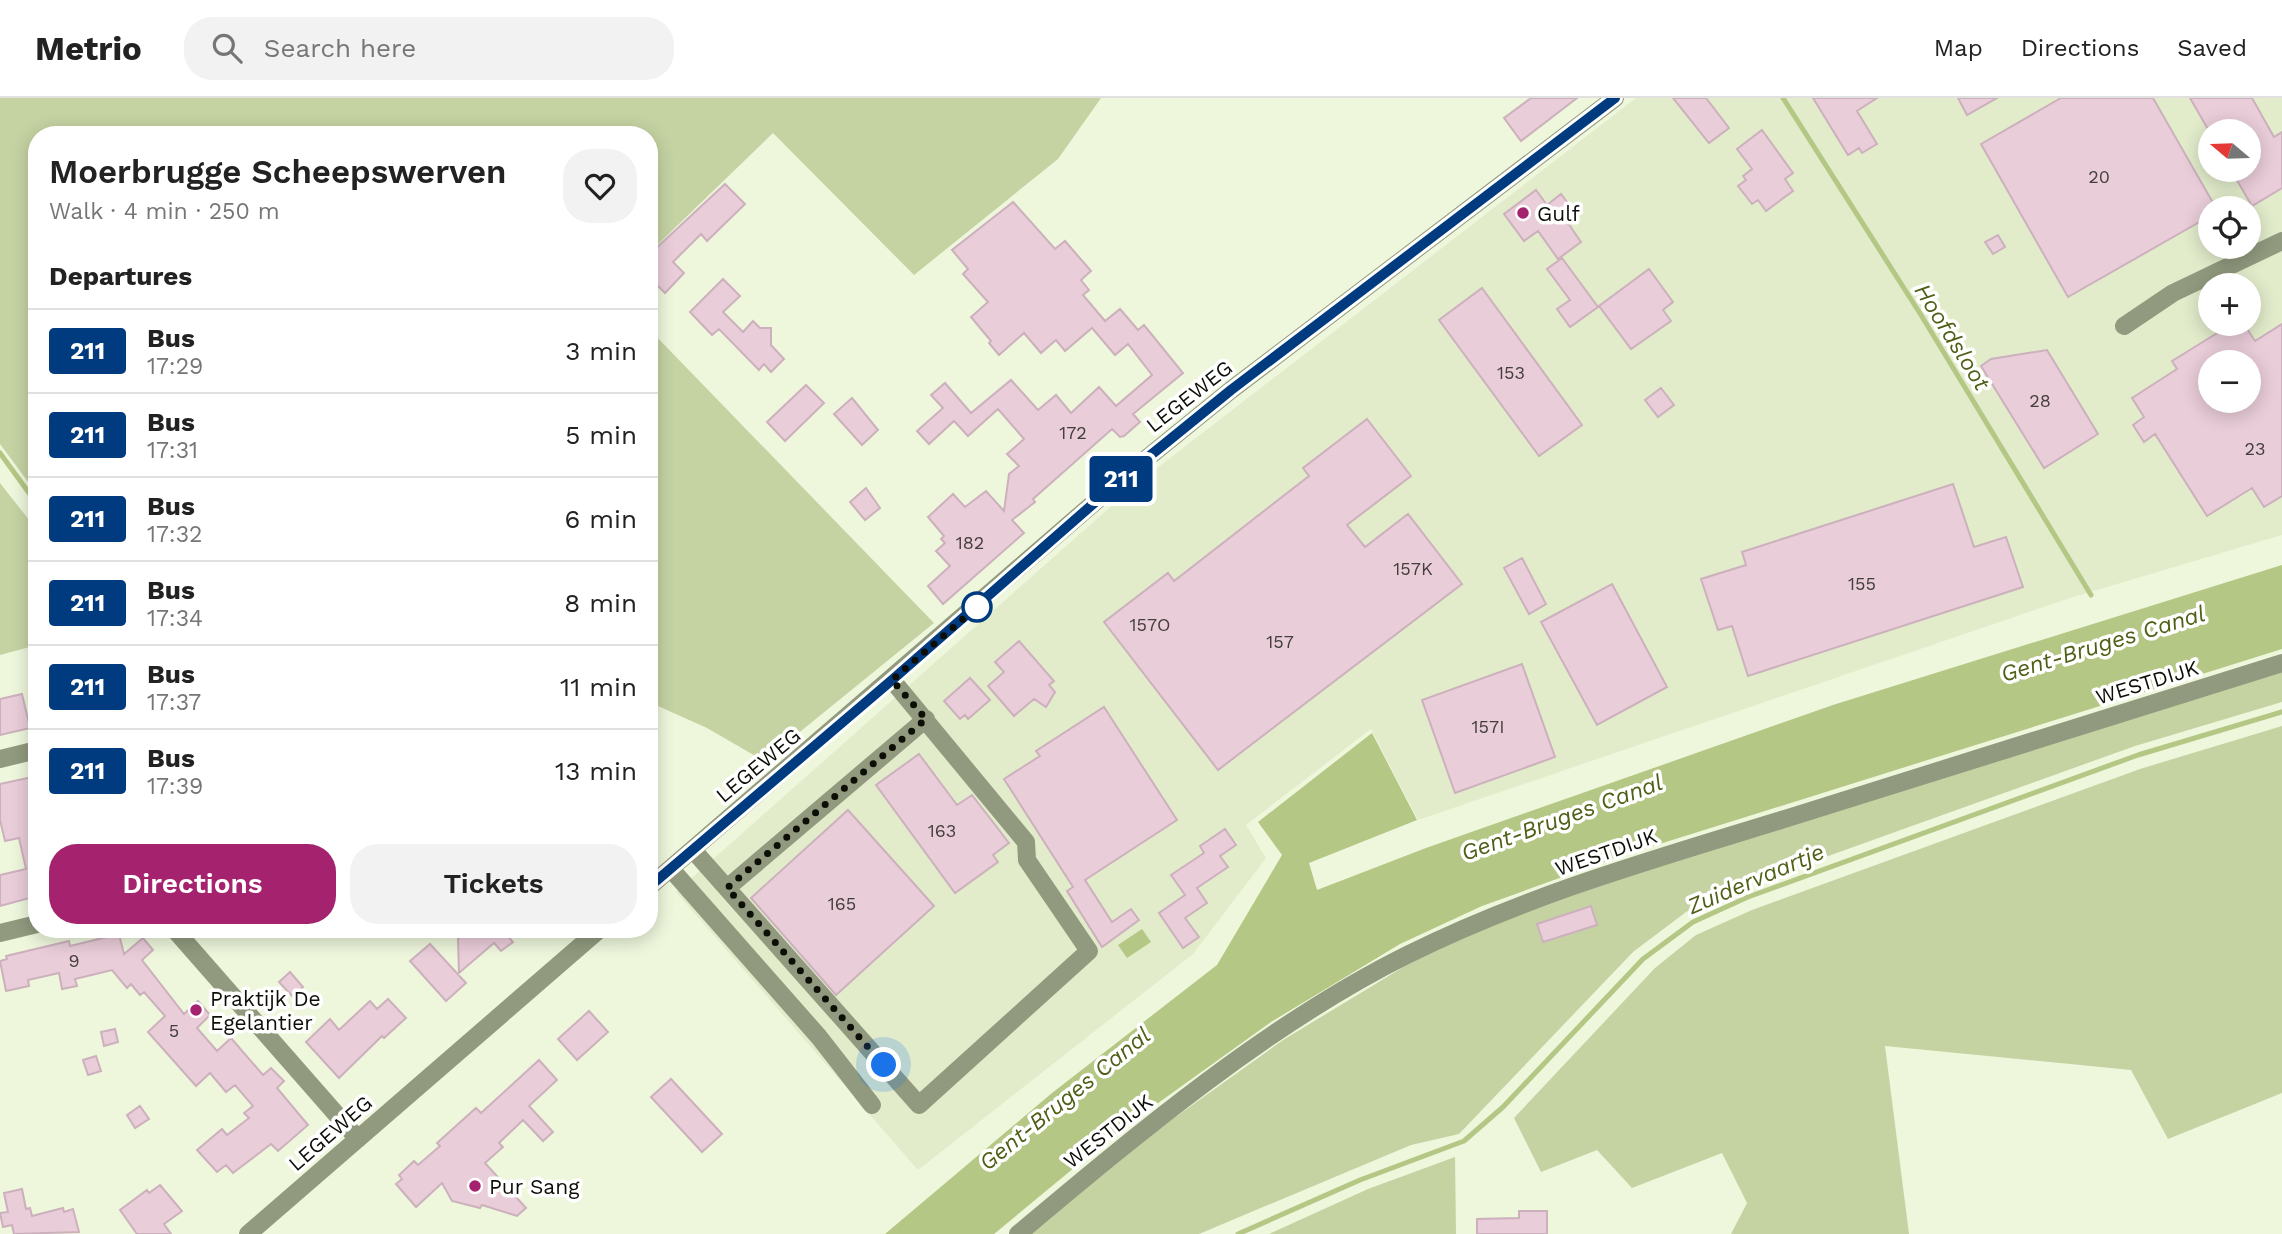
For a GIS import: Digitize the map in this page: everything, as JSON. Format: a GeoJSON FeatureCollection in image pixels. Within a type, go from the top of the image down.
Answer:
{"type":"FeatureCollection","features":[{"type":"Feature","properties":{"kind":"street","name":"LEGEWEG"},"geometry":{"type":"LineString","coordinates":[[658,880],[1125,476],[1231,390],[1615,98]]}},
{"type":"Feature","properties":{"kind":"street"},"geometry":{"type":"LineString","coordinates":[[2124,326],[2173,293],[2282,241]]}},
{"type":"Feature","properties":{"kind":"street","name":"WESTDIJK"},"geometry":{"type":"LineString","coordinates":[[1018,1234],[1122,1146],[1276,1034],[1404,957],[1484,919],[1618,871],[2282,663]]}},
{"type":"Feature","properties":{"kind":"street"},"geometry":{"type":"LineString","coordinates":[[693,850],[919,1105],[1090,951],[1027,860],[1026,842],[892,680]]}},
{"type":"Feature","properties":{"kind":"street"},"geometry":{"type":"LineString","coordinates":[[727,888],[926,719]]}},
{"type":"Feature","properties":{"kind":"street"},"geometry":{"type":"LineString","coordinates":[[0,759],[28,752]]}},
{"type":"Feature","properties":{"kind":"street"},"geometry":{"type":"LineString","coordinates":[[671,869],[819,1037],[872,1105]]}},
{"type":"Feature","properties":{"kind":"street"},"geometry":{"type":"LineString","coordinates":[[0,933],[28,926]]}},
{"type":"Feature","properties":{"kind":"street"},"geometry":{"type":"LineString","coordinates":[[182,938],[358,1139]]}},
{"type":"Feature","properties":{"kind":"street","name":"LEGEWEG"},"geometry":{"type":"LineString","coordinates":[[248,1234],[590,938]]}},
{"type":"Feature","properties":{"kind":"shaded area"},"geometry":{"type":"Polygon","coordinates":[[[0,98],[1101,98],[1058,159],[914,275],[773,133],[658,244],[658,126],[28,126],[28,482],[0,444],[0,98]]]}},
{"type":"Feature","properties":{"kind":"shaded area"},"geometry":{"type":"Polygon","coordinates":[[[1636,98],[2282,98],[2282,535],[2070,598],[1418,820],[1371,729],[1246,825],[1266,858],[1193,954],[918,1170],[676,892],[1134,486],[1636,98]]]}},
{"type":"Feature","properties":{"kind":"shaded area"},"geometry":{"type":"Polygon","coordinates":[[[658,338],[934,623],[764,761],[707,728],[658,706],[658,338]]]}},
{"type":"Feature","properties":{"kind":"shaded area"},"geometry":{"type":"Polygon","coordinates":[[[0,483],[28,519],[28,647],[0,655],[0,483]]]}},
{"type":"Feature","properties":{"kind":"shaded area"},"geometry":{"type":"Polygon","coordinates":[[[2282,671],[2282,702],[2135,746],[1742,887],[1686,912],[1633,952],[1459,1134],[1411,1145],[1199,1234],[1028,1234],[1128,1151],[1283,1040],[1410,963],[1491,925],[1625,877],[2282,671]]]}},
{"type":"Feature","properties":{"kind":"shaded area"},"geometry":{"type":"Polygon","coordinates":[[[2282,726],[2282,1093],[2168,1139],[2131,1070],[1885,1046],[1909,1234],[1731,1234],[1747,1203],[1722,1153],[1632,1188],[1597,1150],[1541,1172],[1514,1118],[1655,968],[1696,935],[1752,910],[2140,769],[2282,726]]]}},
{"type":"Feature","properties":{"kind":"shaded area"},"geometry":{"type":"Polygon","coordinates":[[[1455,1157],[1456,1234],[1269,1234],[1368,1189],[1455,1157]]]}},
{"type":"Feature","properties":{"kind":"water","name":"Gent-Bruges Canal"},"geometry":{"type":"Polygon","coordinates":[[[2282,565],[2282,649],[1618,857],[1482,906],[1400,944],[1271,1022],[1115,1134],[994,1234],[885,1234],[1052,1093],[1217,965],[1282,855],[1258,822],[1372,733],[1417,820],[1309,863],[1317,890],[1426,848],[1833,705],[2282,565]]]}},
{"type":"Feature","properties":{"kind":"water"},"geometry":{"type":"Polygon","coordinates":[[[1142,929],[1151,942],[1127,958],[1118,945],[1142,929]]]}},
{"type":"Feature","properties":{"kind":"building"},"geometry":{"type":"Polygon","coordinates":[[[1531,98],[1577,98],[1521,141],[1504,118],[1531,98]]]}},
{"type":"Feature","properties":{"kind":"building"},"geometry":{"type":"Polygon","coordinates":[[[1673,98],[1706,98],[1729,128],[1709,143],[1673,98]]]}},
{"type":"Feature","properties":{"kind":"building"},"geometry":{"type":"Polygon","coordinates":[[[1813,98],[1877,98],[1857,111],[1877,144],[1862,153],[1859,148],[1848,155],[1813,98]]]}},
{"type":"Feature","properties":{"kind":"building"},"geometry":{"type":"Polygon","coordinates":[[[1958,98],[1997,98],[1967,115],[1958,98]]]}},
{"type":"Feature","properties":{"kind":"building"},"geometry":{"type":"Polygon","coordinates":[[[2061,98],[2153,98],[2198,177],[2198,182],[2201,182],[2209,196],[2198,196],[2198,223],[2068,297],[1981,144],[2061,98]]]}},
{"type":"Feature","properties":{"kind":"building"},"geometry":{"type":"Polygon","coordinates":[[[2190,98],[2252,98],[2274,137],[2282,132],[2282,188],[2261,201],[2261,196],[2246,196],[2238,182],[2261,182],[2261,119],[2202,119],[2190,98]]]}},
{"type":"Feature","properties":{"kind":"building"},"geometry":{"type":"Polygon","coordinates":[[[1762,130],[1793,173],[1785,179],[1793,191],[1766,211],[1758,200],[1752,204],[1738,186],[1746,180],[1743,176],[1752,169],[1737,149],[1762,130]]]}},
{"type":"Feature","properties":{"kind":"building"},"geometry":{"type":"Polygon","coordinates":[[[725,184],[745,204],[707,241],[701,234],[673,262],[684,273],[665,293],[658,286],[658,247],[725,184]]]}},
{"type":"Feature","properties":{"kind":"building"},"geometry":{"type":"Polygon","coordinates":[[[1536,190],[1547,205],[1561,194],[1570,206],[1561,213],[1581,242],[1558,259],[1538,231],[1524,241],[1504,214],[1536,190]]]}},
{"type":"Feature","properties":{"kind":"building"},"geometry":{"type":"Polygon","coordinates":[[[1013,202],[1055,249],[1065,241],[1091,271],[1081,280],[1089,290],[1083,295],[1105,321],[1120,309],[1138,330],[1144,325],[1183,373],[1133,414],[1140,422],[1124,436],[1120,437],[1112,429],[1033,499],[1035,502],[1012,520],[1024,533],[943,604],[928,586],[950,566],[936,551],[945,543],[941,539],[944,536],[928,517],[953,494],[965,507],[986,491],[1004,511],[1009,474],[1019,466],[1007,454],[1024,439],[998,409],[968,436],[954,421],[929,444],[917,431],[943,408],[931,395],[945,383],[971,413],[1011,380],[1038,410],[1056,395],[1071,413],[1099,387],[1116,406],[1152,375],[1128,344],[1115,355],[1092,328],[1065,351],[1056,340],[1041,353],[1024,333],[999,355],[989,343],[991,341],[971,317],[988,302],[963,274],[968,269],[952,250],[1013,202]]]}},
{"type":"Feature","properties":{"kind":"building"},"geometry":{"type":"Polygon","coordinates":[[[1998,235],[2005,247],[1993,254],[1985,242],[1998,235]]]}},
{"type":"Feature","properties":{"kind":"building"},"geometry":{"type":"Polygon","coordinates":[[[1562,258],[1598,307],[1570,327],[1557,309],[1570,300],[1547,269],[1562,258]]]}},
{"type":"Feature","properties":{"kind":"building"},"geometry":{"type":"Polygon","coordinates":[[[1649,269],[1673,302],[1663,310],[1671,321],[1631,349],[1599,306],[1649,269]]]}},
{"type":"Feature","properties":{"kind":"building"},"geometry":{"type":"Polygon","coordinates":[[[723,279],[740,296],[723,312],[743,332],[753,321],[760,328],[771,328],[771,345],[784,359],[771,372],[764,364],[759,370],[719,329],[712,335],[690,312],[723,279]]]}},
{"type":"Feature","properties":{"kind":"building"},"geometry":{"type":"Polygon","coordinates":[[[1482,288],[1582,425],[1539,456],[1439,320],[1482,288]]]}},
{"type":"Feature","properties":{"kind":"building"},"geometry":{"type":"Polygon","coordinates":[[[2282,324],[2282,496],[2264,507],[2252,488],[2207,516],[2155,434],[2144,442],[2133,425],[2144,417],[2132,398],[2177,369],[2172,361],[2213,336],[2252,336],[2255,341],[2282,324]]]}},
{"type":"Feature","properties":{"kind":"building"},"geometry":{"type":"Polygon","coordinates":[[[2047,350],[2098,434],[2044,468],[1981,366],[1991,359],[2047,350]]]}},
{"type":"Feature","properties":{"kind":"building"},"geometry":{"type":"Polygon","coordinates":[[[806,385],[824,403],[785,441],[767,422],[806,385]]]}},
{"type":"Feature","properties":{"kind":"building"},"geometry":{"type":"Polygon","coordinates":[[[1661,388],[1674,405],[1658,417],[1645,400],[1661,388]]]}},
{"type":"Feature","properties":{"kind":"building"},"geometry":{"type":"Polygon","coordinates":[[[852,398],[878,430],[862,445],[834,414],[852,398]]]}},
{"type":"Feature","properties":{"kind":"building"},"geometry":{"type":"Polygon","coordinates":[[[1367,419],[1411,476],[1347,525],[1365,547],[1408,514],[1462,584],[1218,770],[1104,622],[1168,573],[1174,581],[1309,476],[1303,468],[1367,419]]]}},
{"type":"Feature","properties":{"kind":"building"},"geometry":{"type":"Polygon","coordinates":[[[1953,484],[1974,547],[2006,537],[2023,587],[1748,676],[1732,626],[1718,630],[1701,579],[1746,565],[1742,552],[1953,484]]]}},
{"type":"Feature","properties":{"kind":"building"},"geometry":{"type":"Polygon","coordinates":[[[866,488],[880,508],[865,520],[850,502],[866,488]]]}},
{"type":"Feature","properties":{"kind":"building"},"geometry":{"type":"Polygon","coordinates":[[[1522,558],[1546,604],[1529,614],[1504,568],[1522,558]]]}},
{"type":"Feature","properties":{"kind":"building"},"geometry":{"type":"Polygon","coordinates":[[[1612,584],[1667,687],[1597,725],[1541,622],[1612,584]]]}},
{"type":"Feature","properties":{"kind":"building"},"geometry":{"type":"Polygon","coordinates":[[[1019,641],[1054,681],[1049,685],[1055,692],[1046,707],[1034,699],[1014,716],[988,686],[1004,672],[995,662],[1019,641]]]}},
{"type":"Feature","properties":{"kind":"building"},"geometry":{"type":"Polygon","coordinates":[[[1522,664],[1555,757],[1455,793],[1422,700],[1522,664]]]}},
{"type":"Feature","properties":{"kind":"building"},"geometry":{"type":"Polygon","coordinates":[[[970,678],[990,700],[968,719],[965,715],[960,719],[944,701],[970,678]]]}},
{"type":"Feature","properties":{"kind":"building"},"geometry":{"type":"Polygon","coordinates":[[[22,694],[28,728],[0,735],[0,699],[22,694]]]}},
{"type":"Feature","properties":{"kind":"building"},"geometry":{"type":"Polygon","coordinates":[[[1104,707],[1177,820],[1085,880],[1112,922],[1131,909],[1139,920],[1102,947],[1067,891],[1073,887],[1004,779],[1040,756],[1036,751],[1104,707]]]}},
{"type":"Feature","properties":{"kind":"building"},"geometry":{"type":"Polygon","coordinates":[[[919,754],[957,805],[972,795],[1009,843],[993,855],[998,862],[955,893],[876,785],[919,754]]]}},
{"type":"Feature","properties":{"kind":"building"},"geometry":{"type":"Polygon","coordinates":[[[28,778],[28,898],[0,906],[0,875],[26,869],[19,838],[5,841],[0,820],[0,784],[28,778]]]}},
{"type":"Feature","properties":{"kind":"building"},"geometry":{"type":"Polygon","coordinates":[[[848,810],[934,906],[836,995],[751,898],[848,810]]]}},
{"type":"Feature","properties":{"kind":"building"},"geometry":{"type":"Polygon","coordinates":[[[1225,829],[1236,845],[1220,856],[1228,867],[1197,888],[1207,903],[1185,918],[1199,937],[1183,948],[1159,913],[1185,895],[1171,875],[1204,853],[1200,846],[1225,829]]]}},
{"type":"Feature","properties":{"kind":"building"},"geometry":{"type":"Polygon","coordinates":[[[1591,906],[1597,925],[1543,942],[1537,924],[1591,906]]]}},
{"type":"Feature","properties":{"kind":"building"},"geometry":{"type":"Polygon","coordinates":[[[103,938],[120,938],[124,954],[143,938],[153,950],[142,960],[184,1014],[198,1001],[210,1015],[197,1028],[217,1051],[231,1038],[263,1075],[271,1068],[284,1081],[277,1088],[308,1125],[278,1151],[271,1144],[233,1173],[226,1165],[217,1172],[197,1150],[222,1129],[227,1135],[249,1118],[244,1113],[253,1106],[235,1085],[226,1092],[210,1073],[196,1086],[148,1032],[165,1016],[144,992],[140,995],[131,984],[127,988],[112,970],[75,979],[77,986],[62,989],[59,973],[28,980],[29,986],[6,991],[0,961],[7,959],[6,956],[69,941],[70,946],[103,938]]]}},
{"type":"Feature","properties":{"kind":"building"},"geometry":{"type":"Polygon","coordinates":[[[509,938],[513,942],[501,951],[494,943],[459,973],[458,939],[509,938]]]}},
{"type":"Feature","properties":{"kind":"building"},"geometry":{"type":"Polygon","coordinates":[[[430,944],[466,983],[446,1001],[410,961],[430,944]]]}},
{"type":"Feature","properties":{"kind":"building"},"geometry":{"type":"Polygon","coordinates":[[[290,972],[303,987],[293,997],[279,982],[290,972]]]}},
{"type":"Feature","properties":{"kind":"building"},"geometry":{"type":"Polygon","coordinates":[[[388,999],[406,1018],[384,1038],[382,1036],[339,1078],[306,1042],[330,1019],[339,1030],[370,1001],[377,1009],[388,999]]]}},
{"type":"Feature","properties":{"kind":"building"},"geometry":{"type":"Polygon","coordinates":[[[589,1011],[608,1032],[577,1060],[558,1039],[589,1011]]]}},
{"type":"Feature","properties":{"kind":"building"},"geometry":{"type":"Polygon","coordinates":[[[115,1029],[118,1042],[104,1046],[101,1032],[115,1029]]]}},
{"type":"Feature","properties":{"kind":"building"},"geometry":{"type":"Polygon","coordinates":[[[96,1056],[101,1071],[88,1075],[83,1060],[96,1056]]]}},
{"type":"Feature","properties":{"kind":"building"},"geometry":{"type":"Polygon","coordinates":[[[539,1060],[557,1080],[529,1106],[553,1132],[543,1141],[523,1120],[499,1143],[503,1147],[485,1163],[526,1208],[517,1216],[482,1205],[480,1208],[452,1201],[442,1183],[416,1207],[396,1184],[402,1179],[399,1175],[414,1161],[418,1165],[440,1146],[437,1143],[476,1108],[481,1113],[539,1060]]]}},
{"type":"Feature","properties":{"kind":"building"},"geometry":{"type":"Polygon","coordinates":[[[671,1079],[722,1134],[702,1152],[651,1097],[671,1079]]]}},
{"type":"Feature","properties":{"kind":"building"},"geometry":{"type":"Polygon","coordinates":[[[140,1106],[149,1119],[135,1128],[127,1115],[140,1106]]]}},
{"type":"Feature","properties":{"kind":"building"},"geometry":{"type":"Polygon","coordinates":[[[160,1185],[182,1211],[164,1224],[171,1234],[137,1234],[120,1210],[147,1190],[149,1193],[160,1185]]]}},
{"type":"Feature","properties":{"kind":"building"},"geometry":{"type":"Polygon","coordinates":[[[22,1189],[26,1209],[30,1208],[32,1216],[63,1208],[64,1212],[73,1209],[79,1232],[14,1234],[12,1225],[3,1227],[0,1213],[8,1212],[4,1193],[22,1189]]]}},
{"type":"Feature","properties":{"kind":"building"},"geometry":{"type":"Polygon","coordinates":[[[1519,1211],[1547,1211],[1547,1234],[1477,1234],[1477,1219],[1519,1218],[1519,1211]]]}},
{"type":"Feature","properties":{"kind":"waterway","name":"Hoofdsloot"},"geometry":{"type":"LineString","coordinates":[[1783,98],[1921,315],[2091,595]]}},
{"type":"Feature","properties":{"kind":"waterway"},"geometry":{"type":"LineString","coordinates":[[0,453],[28,492]]}},
{"type":"Feature","properties":{"kind":"waterway","name":"Zuidervaartje"},"geometry":{"type":"LineString","coordinates":[[1238,1234],[1360,1180],[1464,1141],[1503,1107],[1643,959],[1693,922],[1748,897],[2138,755],[2282,712]]}},
{"type":"Feature","properties":{"kind":"bus line","name":"211"},"geometry":{"type":"LineString","coordinates":[[658,879],[1012,577],[1125,476],[1231,390],[1615,98]]}},
{"type":"Feature","properties":{"kind":"place","name":"Gulf"},"geometry":{"type":"Point","coordinates":[1523,213]}},
{"type":"Feature","properties":{"kind":"place","name":"Praktijk De Egelantier"},"geometry":{"type":"Point","coordinates":[196,1010]}},
{"type":"Feature","properties":{"kind":"place","name":"Pur Sang"},"geometry":{"type":"Point","coordinates":[475,1186]}},
{"type":"Feature","properties":{"kind":"route"},"geometry":{"type":"LineString","coordinates":[[884,1065],[727,888],[926,719],[892,680],[977,607]]}}]}
